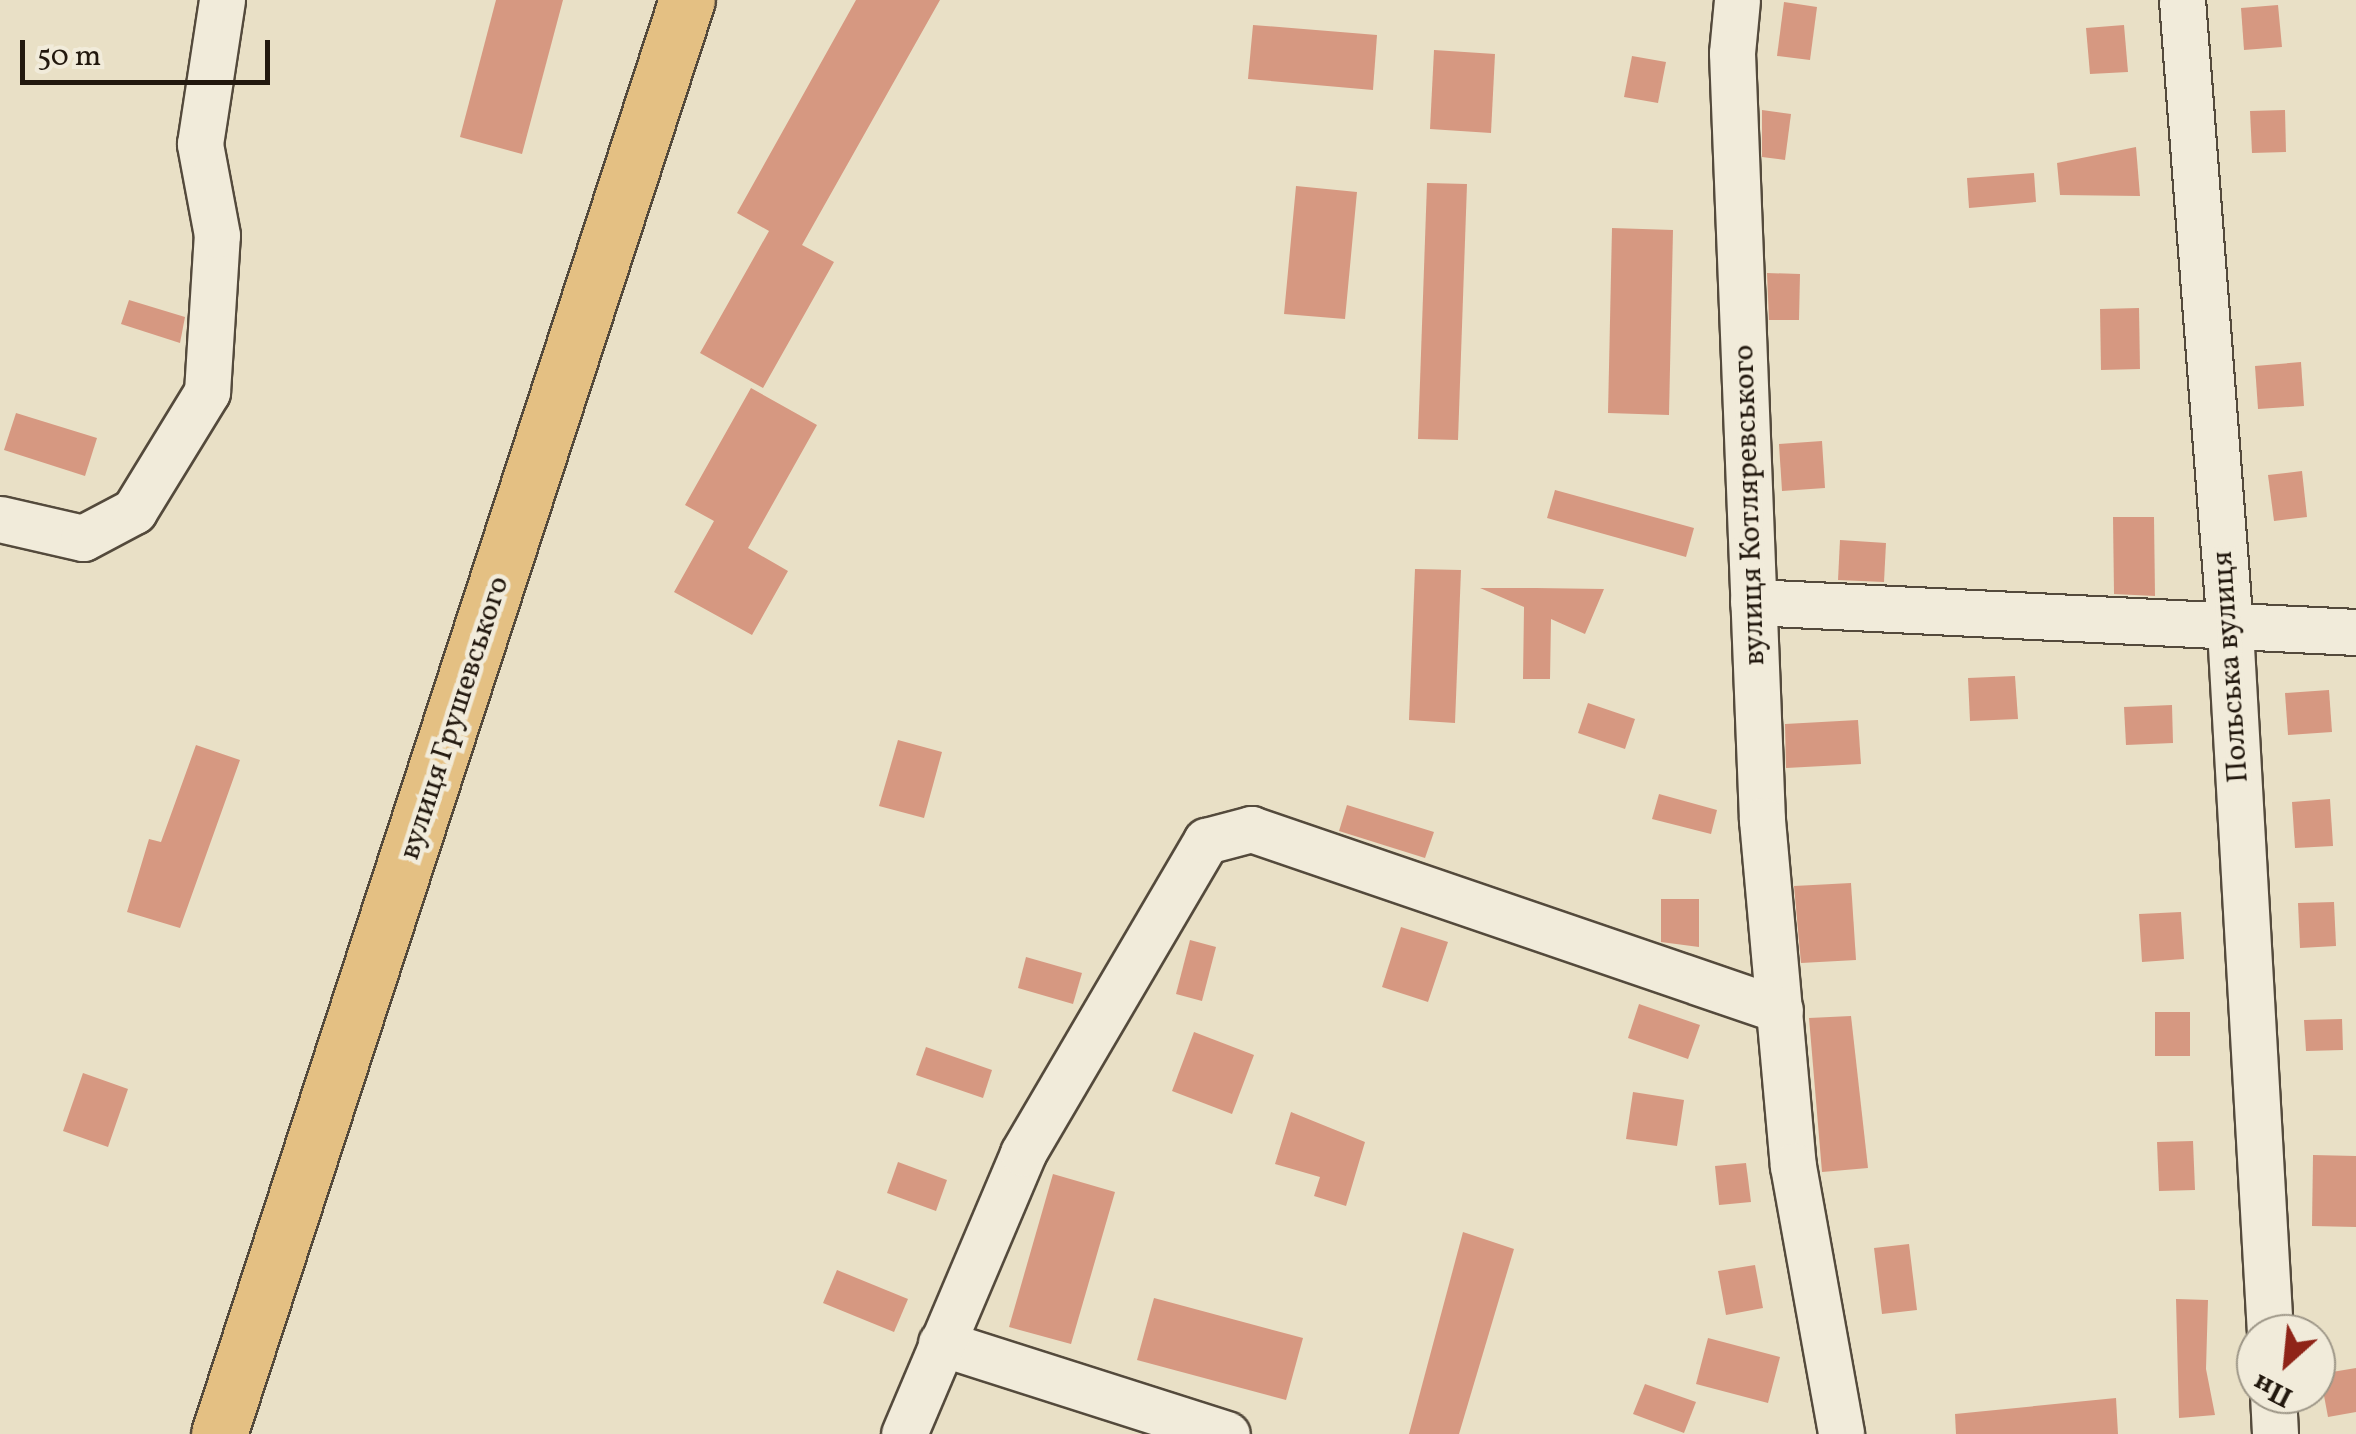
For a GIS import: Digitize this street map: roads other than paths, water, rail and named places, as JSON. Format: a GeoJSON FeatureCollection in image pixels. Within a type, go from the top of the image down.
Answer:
{"type":"FeatureCollection","features":[{"type":"Feature","properties":{"kind":"main road","name":"вулиця Грушевського"},"geometry":{"type":"LineString","coordinates":[[219,1434],[686,0]]}},
{"type":"Feature","properties":{"kind":"street"},"geometry":{"type":"LineString","coordinates":[[0,519],[84,538],[134,510],[207,392],[217,234],[200,144],[222,0]]}},
{"type":"Feature","properties":{"kind":"street","name":"вулиця Котляревського"},"geometry":{"type":"LineString","coordinates":[[1737,0],[1732,53],[1753,602],[1780,1010],[1808,1273],[1841,1434]]}},
{"type":"Feature","properties":{"kind":"street","name":"Польська вулиця"},"geometry":{"type":"LineString","coordinates":[[2182,0],[2230,629],[2269,1314]]}},
{"type":"Feature","properties":{"kind":"street"},"geometry":{"type":"LineString","coordinates":[[1753,602],[2230,629],[2356,632]]}},
{"type":"Feature","properties":{"kind":"street"},"geometry":{"type":"LineString","coordinates":[[904,1434],[1022,1153],[1206,841],[1250,830],[1780,1010]]}},
{"type":"Feature","properties":{"kind":"street"},"geometry":{"type":"LineString","coordinates":[[941,1342],[1228,1434]]}}]}
